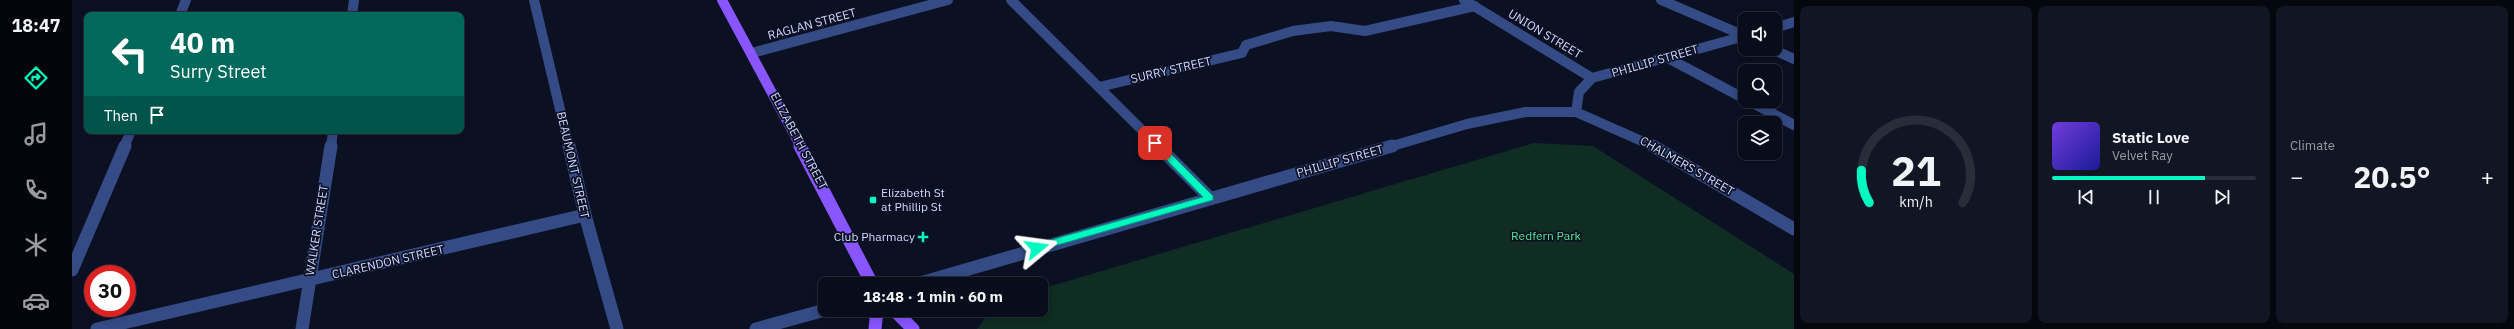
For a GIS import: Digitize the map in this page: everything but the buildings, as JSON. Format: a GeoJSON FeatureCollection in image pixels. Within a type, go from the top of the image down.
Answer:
{"type":"FeatureCollection","features":[{"type":"Feature","properties":{"kind":"main road","name":"ELIZABETH STREET"},"geometry":{"type":"LineString","coordinates":[[722,0],[752,53],[868,277]]}},
{"type":"Feature","properties":{"kind":"main road"},"geometry":{"type":"LineString","coordinates":[[875,329],[876,317]]}},
{"type":"Feature","properties":{"kind":"main road"},"geometry":{"type":"LineString","coordinates":[[901,317],[914,329]]}},
{"type":"Feature","properties":{"kind":"street"},"geometry":{"type":"LineString","coordinates":[[181,12],[186,0]]}},
{"type":"Feature","properties":{"kind":"street"},"geometry":{"type":"LineString","coordinates":[[352,12],[354,0]]}},
{"type":"Feature","properties":{"kind":"street","name":"BEAUMONT STREET"},"geometry":{"type":"LineString","coordinates":[[534,0],[585,215],[617,329]]}},
{"type":"Feature","properties":{"kind":"street","name":"RAGLAN STREET"},"geometry":{"type":"LineString","coordinates":[[752,53],[948,0]]}},
{"type":"Feature","properties":{"kind":"street"},"geometry":{"type":"LineString","coordinates":[[1011,0],[1210,198]]}},
{"type":"Feature","properties":{"kind":"street","name":"UNION STREET"},"geometry":{"type":"LineString","coordinates":[[1464,0],[1592,78]]}},
{"type":"Feature","properties":{"kind":"street"},"geometry":{"type":"LineString","coordinates":[[1662,0],[1738,33]]}},
{"type":"Feature","properties":{"kind":"street","name":"SURRY STREET"},"geometry":{"type":"LineString","coordinates":[[1099,87],[1242,53],[1246,45],[1260,39],[1293,31],[1331,26],[1365,31],[1475,6]]}},
{"type":"Feature","properties":{"kind":"street"},"geometry":{"type":"LineString","coordinates":[[1782,26],[1794,22]]}},
{"type":"Feature","properties":{"kind":"street","name":"PHILLIP STREET"},"geometry":{"type":"LineString","coordinates":[[1592,78],[1738,38]]}},
{"type":"Feature","properties":{"kind":"street"},"geometry":{"type":"LineString","coordinates":[[1782,54],[1794,59]]}},
{"type":"Feature","properties":{"kind":"street"},"geometry":{"type":"LineString","coordinates":[[1666,58],[1738,95]]}},
{"type":"Feature","properties":{"kind":"street"},"geometry":{"type":"LineString","coordinates":[[1576,112],[1577,97],[1581,85],[1592,78]]}},
{"type":"Feature","properties":{"kind":"street"},"geometry":{"type":"LineString","coordinates":[[1762,108],[1777,116]]}},
{"type":"Feature","properties":{"kind":"street","name":"PHILLIP STREET"},"geometry":{"type":"LineString","coordinates":[[941,277],[1210,198],[1493,118],[1526,112],[1576,112]]}},
{"type":"Feature","properties":{"kind":"street","name":"CHALMERS STREET"},"geometry":{"type":"LineString","coordinates":[[1576,112],[1645,141],[1794,230]]}},
{"type":"Feature","properties":{"kind":"street"},"geometry":{"type":"LineString","coordinates":[[1782,116],[1794,112]]}},
{"type":"Feature","properties":{"kind":"street"},"geometry":{"type":"LineString","coordinates":[[1782,118],[1794,124]]}},
{"type":"Feature","properties":{"kind":"street"},"geometry":{"type":"LineString","coordinates":[[72,270],[130,134]]}},
{"type":"Feature","properties":{"kind":"street","name":"WALKER STREET"},"geometry":{"type":"LineString","coordinates":[[302,329],[333,134]]}},
{"type":"Feature","properties":{"kind":"street","name":"CLARENDON STREET"},"geometry":{"type":"LineString","coordinates":[[97,329],[585,215]]}},
{"type":"Feature","properties":{"kind":"street"},"geometry":{"type":"LineString","coordinates":[[756,329],[818,312]]}},
{"type":"Feature","properties":{"kind":"green space","name":"Redfern Park"},"geometry":{"type":"Polygon","coordinates":[[[1534,143],[1593,146],[1794,274],[1794,329],[977,329],[986,317],[1048,317],[1048,287],[1534,143]]]}},
{"type":"Feature","properties":{"kind":"place","name":"Elizabeth St at Phillip St"},"geometry":{"type":"Point","coordinates":[873,200]}},
{"type":"Feature","properties":{"kind":"place","name":"Club Pharmacy"},"geometry":{"type":"Point","coordinates":[923,237]}},
{"type":"Feature","properties":{"kind":"route"},"geometry":{"type":"LineString","coordinates":[[1037,248],[1210,198],[1155,143]]}}]}
